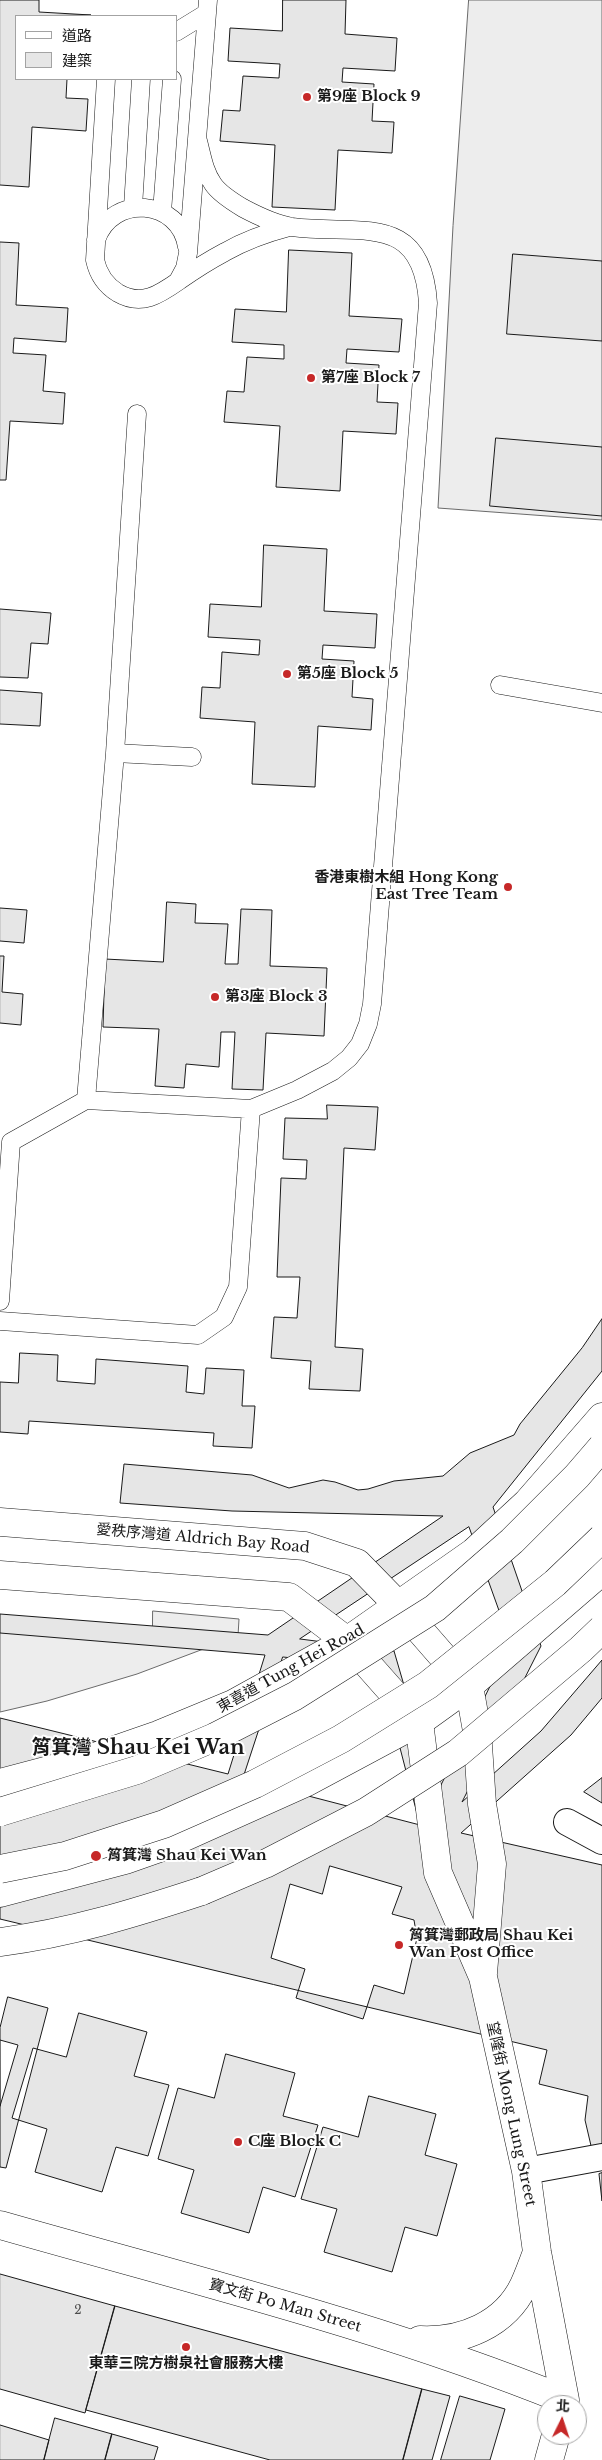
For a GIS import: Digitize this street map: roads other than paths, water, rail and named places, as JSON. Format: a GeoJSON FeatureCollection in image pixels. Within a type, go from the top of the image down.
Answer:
{"type":"FeatureCollection","features":[{"type":"Feature","properties":{"kind":"main road","name":"東喜道 Tung Hei Road"},"geometry":{"type":"LineString","coordinates":[[0,1783],[83,1761],[158,1735],[233,1704],[347,1641],[474,1552],[488,1540],[554,1474],[602,1417]]}},
{"type":"Feature","properties":{"kind":"main road"},"geometry":{"type":"LineString","coordinates":[[0,1812],[138,1770],[214,1737],[295,1696],[434,1608],[512,1541],[577,1476],[602,1447]]}},
{"type":"Feature","properties":{"kind":"main road","name":"愛秩序灣道 Aldrich Bay Road"},"geometry":{"type":"LineString","coordinates":[[0,1522],[305,1546],[357,1563],[398,1605],[469,1686]]}},
{"type":"Feature","properties":{"kind":"main road"},"geometry":{"type":"LineString","coordinates":[[0,1869],[64,1856],[164,1824],[255,1784],[342,1739],[428,1685],[555,1583],[602,1538]]}},
{"type":"Feature","properties":{"kind":"main road"},"geometry":{"type":"LineString","coordinates":[[0,1893],[75,1875],[162,1847],[307,1782],[419,1722],[469,1686],[602,1571]]}},
{"type":"Feature","properties":{"kind":"main road"},"geometry":{"type":"LineString","coordinates":[[0,1575],[289,1598],[347,1641],[419,1722]]}},
{"type":"Feature","properties":{"kind":"main road"},"geometry":{"type":"LineString","coordinates":[[0,1942],[78,1929],[116,1919],[202,1891],[265,1864],[366,1812],[458,1753],[602,1629]]}},
{"type":"Feature","properties":{"kind":"main road","name":"望隆街 Mong Lung Street"},"geometry":{"type":"LineString","coordinates":[[469,1686],[477,1731],[482,1804],[492,1864],[483,1977]]}},
{"type":"Feature","properties":{"kind":"main road","name":"望隆街 Mong Lung Street"},"geometry":{"type":"LineString","coordinates":[[419,1722],[438,1873],[483,1977],[526,2171],[537,2252],[563,2395]]}},
{"type":"Feature","properties":{"kind":"main road","name":"寶文街 Po Man Street"},"geometry":{"type":"LineString","coordinates":[[0,2224],[399,2339],[490,2369],[548,2395]]}},
{"type":"Feature","properties":{"kind":"main road","name":"望隆街 Mong Lung Street"},"geometry":{"type":"LineString","coordinates":[[399,2339],[431,2340],[459,2338],[485,2327],[508,2310],[524,2286],[537,2252]]}},
{"type":"Feature","properties":{"kind":"main road"},"geometry":{"type":"LineString","coordinates":[[549,2460],[553,2445]]}},
{"type":"Feature","properties":{"kind":"street"},"geometry":{"type":"LineString","coordinates":[[567,1822],[602,1840]]}},
{"type":"Feature","properties":{"kind":"street"},"geometry":{"type":"LineString","coordinates":[[526,2171],[602,2157]]}},
{"type":"Feature","properties":{"kind":"lane"},"geometry":{"type":"LineString","coordinates":[[178,30],[208,6]]}},
{"type":"Feature","properties":{"kind":"lane"},"geometry":{"type":"LineString","coordinates":[[178,281],[185,268],[188,253],[208,6]]}},
{"type":"Feature","properties":{"kind":"lane"},"geometry":{"type":"LineString","coordinates":[[106,80],[94,245],[95,260],[100,276],[110,288],[123,296],[139,300],[156,297],[178,281],[247,240],[292,227]]}},
{"type":"Feature","properties":{"kind":"lane"},"geometry":{"type":"LineString","coordinates":[[133,207],[141,80]]}},
{"type":"Feature","properties":{"kind":"lane"},"geometry":{"type":"LineString","coordinates":[[162,212],[172,80]]}},
{"type":"Feature","properties":{"kind":"lane"},"geometry":{"type":"LineString","coordinates":[[0,1302],[11,1142],[86,1100],[250,1109],[297,1090],[334,1071],[349,1058],[360,1044],[368,1024],[372,1004],[428,304],[427,282],[421,262],[410,247],[394,237],[376,231],[292,227],[256,216],[235,203],[214,185],[205,168],[198,141]]}},
{"type":"Feature","properties":{"kind":"lane"},"geometry":{"type":"LineString","coordinates":[[94,245],[104,224],[122,210],[133,207],[148,207],[162,212],[171,218],[182,231],[188,253]]}},
{"type":"Feature","properties":{"kind":"lane"},"geometry":{"type":"LineString","coordinates":[[86,1100],[115,753],[137,414]]}},
{"type":"Feature","properties":{"kind":"lane"},"geometry":{"type":"LineString","coordinates":[[500,685],[602,703]]}},
{"type":"Feature","properties":{"kind":"lane"},"geometry":{"type":"LineString","coordinates":[[115,753],[192,757]]}},
{"type":"Feature","properties":{"kind":"lane"},"geometry":{"type":"LineString","coordinates":[[0,1321],[198,1335],[224,1317],[238,1287],[250,1109]]}},
{"type":"Feature","properties":{"kind":"place","name":"第9座 Block 9"},"geometry":{"type":"Point","coordinates":[307,97]}},
{"type":"Feature","properties":{"kind":"place","name":"第7座 Block 7"},"geometry":{"type":"Point","coordinates":[311,378]}},
{"type":"Feature","properties":{"kind":"place","name":"第5座 Block 5"},"geometry":{"type":"Point","coordinates":[287,674]}},
{"type":"Feature","properties":{"kind":"place","name":"香港東樹木組 Hong Kong East Tree Team"},"geometry":{"type":"Point","coordinates":[508,887]}},
{"type":"Feature","properties":{"kind":"place","name":"第3座 Block 3"},"geometry":{"type":"Point","coordinates":[215,997]}},
{"type":"Feature","properties":{"kind":"place","name":"筲箕灣 Shau Kei Wan"},"geometry":{"type":"Point","coordinates":[96,1856]}},
{"type":"Feature","properties":{"kind":"place","name":"筲箕灣郵政局 Shau Kei Wan Post Office"},"geometry":{"type":"Point","coordinates":[399,1945]}},
{"type":"Feature","properties":{"kind":"place","name":"C座 Block C"},"geometry":{"type":"Point","coordinates":[238,2142]}},
{"type":"Feature","properties":{"kind":"place","name":"東華三院方樹泉社會服務大樓"},"geometry":{"type":"Point","coordinates":[186,2347]}},
{"type":"Feature","properties":{"kind":"district","name":"筲箕灣 Shau Kei Wan"},"geometry":{"type":"Point","coordinates":[138,1748]}}]}
